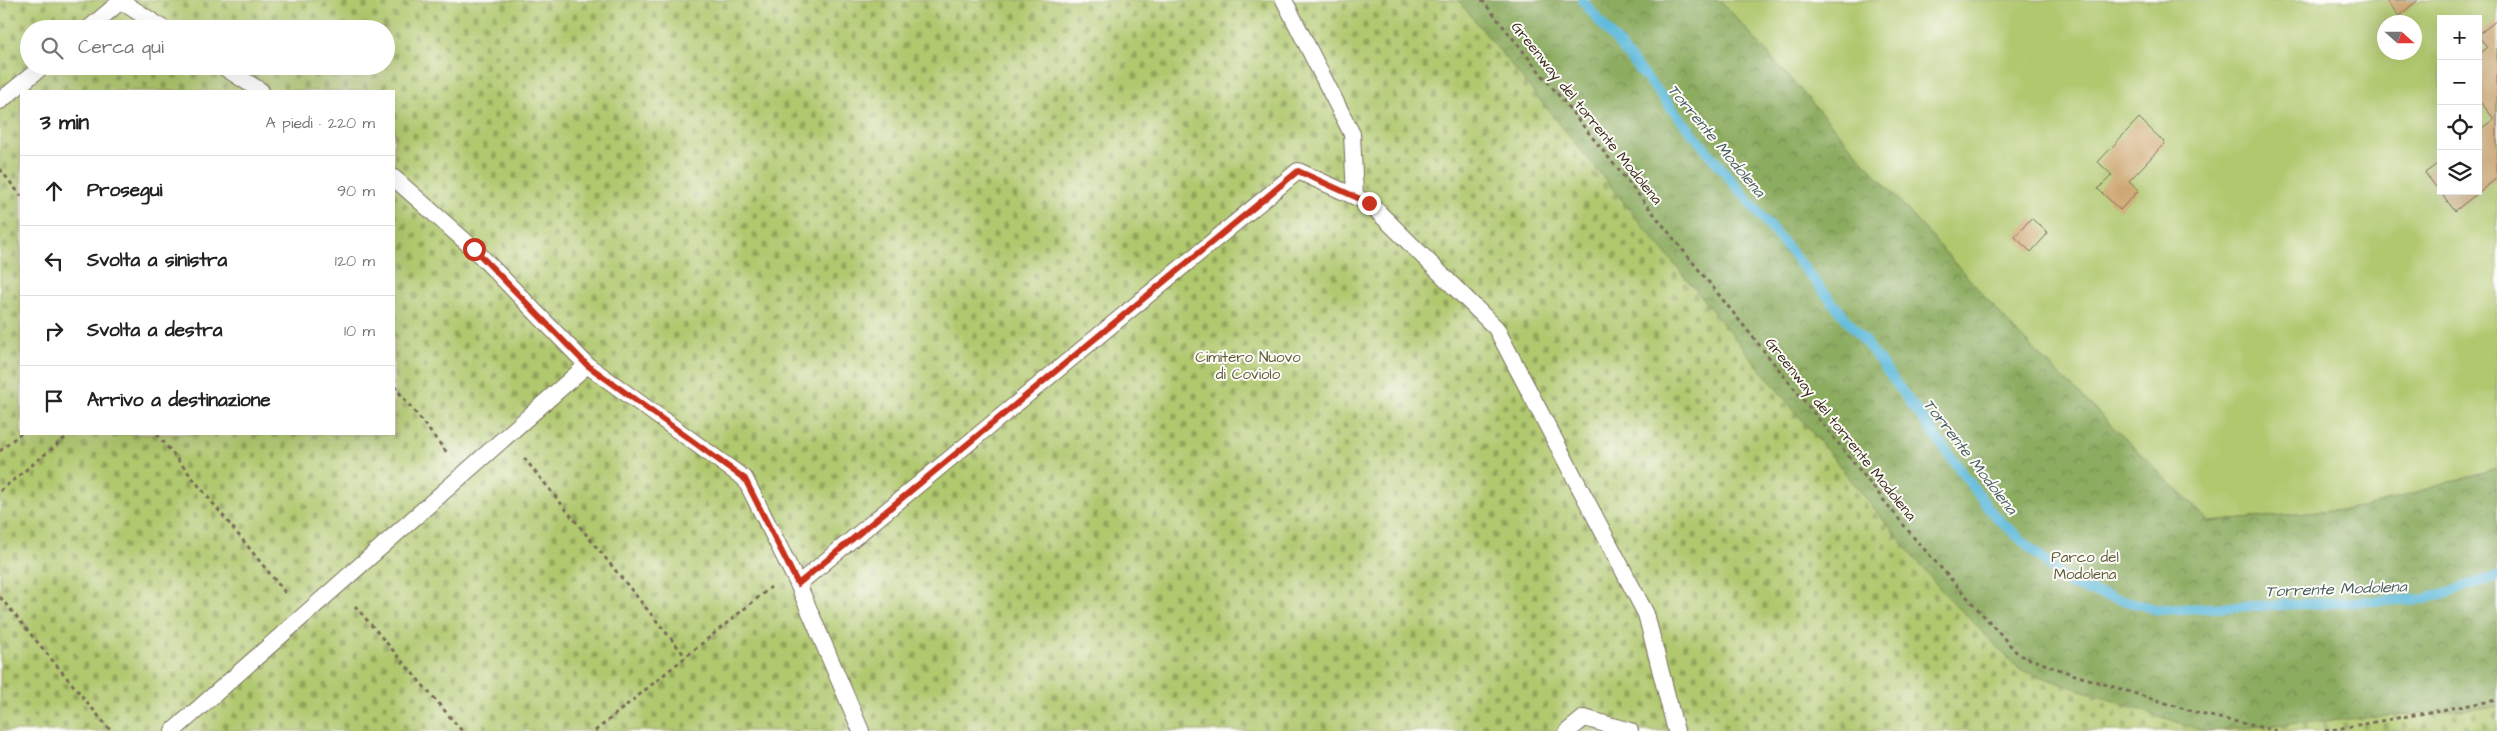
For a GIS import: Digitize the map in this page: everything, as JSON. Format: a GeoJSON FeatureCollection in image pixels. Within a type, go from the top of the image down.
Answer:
{"type":"FeatureCollection","features":[{"type":"Feature","properties":{"kind":"lane"},"geometry":{"type":"LineString","coordinates":[[1284,0],[1352,134],[1355,196]]}},
{"type":"Feature","properties":{"kind":"lane"},"geometry":{"type":"LineString","coordinates":[[99,20],[121,2],[150,20]]}},
{"type":"Feature","properties":{"kind":"lane"},"geometry":{"type":"LineString","coordinates":[[0,101],[31,75]]}},
{"type":"Feature","properties":{"kind":"lane"},"geometry":{"type":"LineString","coordinates":[[236,75],[259,90]]}},
{"type":"Feature","properties":{"kind":"lane"},"geometry":{"type":"LineString","coordinates":[[794,578],[1298,171],[1369,203],[1496,328],[1646,614],[1676,731]]}},
{"type":"Feature","properties":{"kind":"lane"},"geometry":{"type":"LineString","coordinates":[[395,179],[474,249],[587,365],[745,479],[794,578],[860,731]]}},
{"type":"Feature","properties":{"kind":"lane"},"geometry":{"type":"LineString","coordinates":[[173,731],[464,476],[587,365]]}},
{"type":"Feature","properties":{"kind":"lane"},"geometry":{"type":"LineString","coordinates":[[1568,731],[1584,718],[1630,731]]}},
{"type":"Feature","properties":{"kind":"path","name":"Greenway del torrente Modolena"},"geometry":{"type":"LineString","coordinates":[[1482,0],[1915,539],[2019,655],[2072,674],[2201,714],[2278,731]]}},
{"type":"Feature","properties":{"kind":"path"},"geometry":{"type":"LineString","coordinates":[[0,169],[20,195]]}},
{"type":"Feature","properties":{"kind":"path"},"geometry":{"type":"LineString","coordinates":[[395,387],[464,476]]}},
{"type":"Feature","properties":{"kind":"path"},"geometry":{"type":"LineString","coordinates":[[0,451],[20,434]]}},
{"type":"Feature","properties":{"kind":"path"},"geometry":{"type":"LineString","coordinates":[[0,491],[69,435]]}},
{"type":"Feature","properties":{"kind":"path"},"geometry":{"type":"LineString","coordinates":[[158,435],[304,616]]}},
{"type":"Feature","properties":{"kind":"path"},"geometry":{"type":"LineString","coordinates":[[507,437],[686,657]]}},
{"type":"Feature","properties":{"kind":"path"},"geometry":{"type":"LineString","coordinates":[[595,731],[686,657],[794,578]]}},
{"type":"Feature","properties":{"kind":"path"},"geometry":{"type":"LineString","coordinates":[[338,586],[462,731]]}},
{"type":"Feature","properties":{"kind":"path"},"geometry":{"type":"LineString","coordinates":[[0,597],[111,731]]}},
{"type":"Feature","properties":{"kind":"path"},"geometry":{"type":"LineString","coordinates":[[2326,731],[2497,700]]}},
{"type":"Feature","properties":{"kind":"green space","name":"Cimitero Nuovo di Coviolo"},"geometry":{"type":"Polygon","coordinates":[[[0,0],[1458,0],[1941,590],[2020,670],[2204,731],[0,731],[0,0]]]}},
{"type":"Feature","properties":{"kind":"green space","name":"Parco del Modolena"},"geometry":{"type":"Polygon","coordinates":[[[1458,0],[1720,0],[2019,335],[2210,522],[2363,508],[2497,468],[2497,707],[2204,731],[2020,670],[1941,590],[1458,0]]]}},
{"type":"Feature","properties":{"kind":"green space"},"geometry":{"type":"Polygon","coordinates":[[[1720,0],[2497,0],[2497,468],[2363,508],[2210,522],[2019,335],[1720,0]]]}},
{"type":"Feature","properties":{"kind":"green space"},"geometry":{"type":"Polygon","coordinates":[[[2497,707],[2497,731],[2204,731],[2497,707]]]}},
{"type":"Feature","properties":{"kind":"building"},"geometry":{"type":"Polygon","coordinates":[[[2386,0],[2418,0],[2400,15],[2386,0]]]}},
{"type":"Feature","properties":{"kind":"building"},"geometry":{"type":"Polygon","coordinates":[[[2497,20],[2497,178],[2482,190],[2482,128],[2494,119],[2482,104],[2482,52],[2487,48],[2482,41],[2482,32],[2497,20]]]}},
{"type":"Feature","properties":{"kind":"building"},"geometry":{"type":"Polygon","coordinates":[[[2139,118],[2165,143],[2129,181],[2139,190],[2120,210],[2098,189],[2112,175],[2098,162],[2139,118]]]}},
{"type":"Feature","properties":{"kind":"building"},"geometry":{"type":"Polygon","coordinates":[[[2437,164],[2437,188],[2425,173],[2437,164]]]}},
{"type":"Feature","properties":{"kind":"building"},"geometry":{"type":"Polygon","coordinates":[[[2442,195],[2475,195],[2455,211],[2442,195]]]}},
{"type":"Feature","properties":{"kind":"building"},"geometry":{"type":"Polygon","coordinates":[[[2031,218],[2048,233],[2031,252],[2015,237],[2031,218]]]}},
{"type":"Feature","properties":{"kind":"waterway","name":"Torrente Modolena"},"geometry":{"type":"LineString","coordinates":[[1582,0],[1867,344],[1993,514],[2072,586],[2159,610],[2426,599],[2497,576]]}},
{"type":"Feature","properties":{"kind":"route"},"geometry":{"type":"LineString","coordinates":[[474,249],[587,365],[745,479],[798,584],[1298,171],[1369,203]]}}]}
